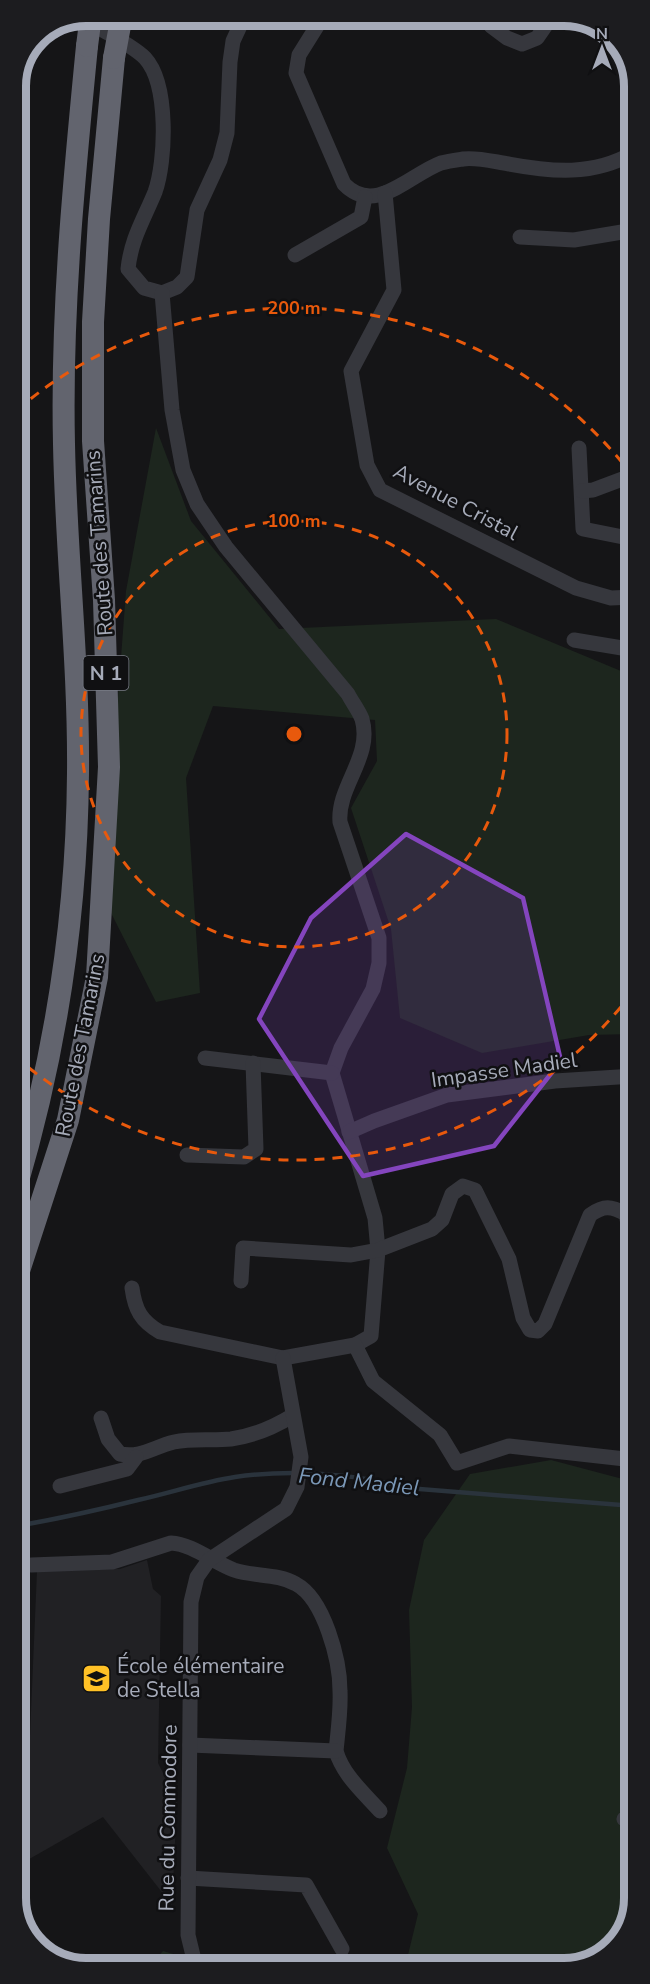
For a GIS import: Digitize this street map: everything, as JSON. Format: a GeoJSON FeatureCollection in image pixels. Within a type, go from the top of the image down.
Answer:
{"type":"FeatureCollection","features":[{"type":"Feature","properties":{"kind":"highway","name":"Route des Tamarins"},"geometry":{"type":"LineString","coordinates":[[26,1154],[38,1113],[64,977],[77,815],[74,619],[64,445],[65,332],[71,218],[90,26]]}},
{"type":"Feature","properties":{"kind":"highway","name":"Route des Tamarins"},"geometry":{"type":"LineString","coordinates":[[26,1247],[68,1120],[97,977],[109,767],[104,600],[93,441],[93,322],[99,219],[121,26]]}},
{"type":"Feature","properties":{"kind":"street"},"geometry":{"type":"LineString","coordinates":[[90,26],[120,52],[145,58],[153,72],[162,104],[164,145],[156,189],[131,246],[128,269],[144,288],[162,293],[177,287],[187,277],[197,210],[220,160],[227,133],[230,62],[233,40],[239,26]]}},
{"type":"Feature","properties":{"kind":"street"},"geometry":{"type":"LineString","coordinates":[[317,26],[298,55],[296,73],[344,184],[354,195],[365,197],[386,193],[441,163],[467,158],[551,172],[592,168],[624,156]]}},
{"type":"Feature","properties":{"kind":"street"},"geometry":{"type":"LineString","coordinates":[[491,26],[507,38],[522,44],[537,38],[545,26]]}},
{"type":"Feature","properties":{"kind":"street","name":"Avenue Cristal"},"geometry":{"type":"LineString","coordinates":[[386,193],[394,290],[351,371],[367,465],[380,489],[576,588],[611,598],[624,597]]}},
{"type":"Feature","properties":{"kind":"street"},"geometry":{"type":"LineString","coordinates":[[296,255],[361,217],[365,197]]}},
{"type":"Feature","properties":{"kind":"street"},"geometry":{"type":"LineString","coordinates":[[520,237],[574,240],[624,232]]}},
{"type":"Feature","properties":{"kind":"street"},"geometry":{"type":"LineString","coordinates":[[132,1288],[135,1306],[144,1323],[160,1332],[283,1358],[354,1345],[371,1336],[378,1250],[375,1218],[332,1073],[341,1048],[373,989],[379,963],[379,938],[340,822],[338,806],[358,765],[363,740],[362,719],[348,694],[226,547],[197,504],[183,470],[172,411],[162,293]]}},
{"type":"Feature","properties":{"kind":"street"},"geometry":{"type":"LineString","coordinates":[[579,448],[583,529],[624,537]]}},
{"type":"Feature","properties":{"kind":"street"},"geometry":{"type":"LineString","coordinates":[[582,491],[593,490],[624,478]]}},
{"type":"Feature","properties":{"kind":"street"},"geometry":{"type":"LineString","coordinates":[[574,640],[624,648]]}},
{"type":"Feature","properties":{"kind":"street"},"geometry":{"type":"LineString","coordinates":[[204,1058],[332,1073]]}},
{"type":"Feature","properties":{"kind":"street"},"geometry":{"type":"LineString","coordinates":[[188,1155],[244,1157],[256,1149],[253,1063]]}},
{"type":"Feature","properties":{"kind":"street","name":"Impasse Madiel"},"geometry":{"type":"LineString","coordinates":[[350,1132],[447,1095],[555,1081],[624,1077]]}},
{"type":"Feature","properties":{"kind":"street"},"geometry":{"type":"LineString","coordinates":[[241,1281],[243,1248],[351,1255],[378,1250],[432,1229],[442,1220],[457,1189],[469,1187],[475,1190],[509,1259],[523,1318],[530,1330],[538,1331],[545,1324],[590,1215],[602,1206],[615,1208],[624,1213]]}},
{"type":"Feature","properties":{"kind":"street"},"geometry":{"type":"LineString","coordinates":[[354,1345],[373,1381],[440,1435],[457,1463],[509,1446],[624,1459]]}},
{"type":"Feature","properties":{"kind":"street","name":"Rue du Commodore"},"geometry":{"type":"LineString","coordinates":[[194,1958],[188,1935],[191,1602],[197,1577],[209,1560],[286,1509],[297,1487],[301,1457],[283,1358]]}},
{"type":"Feature","properties":{"kind":"street"},"geometry":{"type":"LineString","coordinates":[[60,1486],[127,1469],[136,1457],[174,1442],[242,1436],[263,1430],[292,1416]]}},
{"type":"Feature","properties":{"kind":"street"},"geometry":{"type":"LineString","coordinates":[[100,1418],[108,1439],[120,1454],[136,1457]]}},
{"type":"Feature","properties":{"kind":"street"},"geometry":{"type":"LineString","coordinates":[[31,1565],[112,1562],[171,1543],[180,1544],[209,1560],[237,1571],[281,1577],[298,1584],[314,1599],[333,1647],[341,1689],[336,1750],[345,1772],[380,1811]]}},
{"type":"Feature","properties":{"kind":"street"},"geometry":{"type":"LineString","coordinates":[[190,1745],[336,1750]]}},
{"type":"Feature","properties":{"kind":"street"},"geometry":{"type":"LineString","coordinates":[[188,1878],[306,1885],[342,1949]]}},
{"type":"Feature","properties":{"kind":"highlighted area"},"geometry":{"type":"Polygon","coordinates":[[[406,834],[523,898],[561,1061],[494,1146],[363,1176],[259,1019],[311,918],[406,834]]]}},
{"type":"Feature","properties":{"kind":"shaded area"},"geometry":{"type":"Polygon","coordinates":[[[156,428],[191,521],[279,629],[496,619],[624,672],[624,1034],[589,1035],[482,1053],[400,1018],[391,929],[351,808],[377,761],[375,720],[213,706],[186,778],[200,993],[156,1002],[103,897],[126,591],[156,428]]]}},
{"type":"Feature","properties":{"kind":"shaded area"},"geometry":{"type":"Polygon","coordinates":[[[551,1460],[624,1479],[624,1906],[616,1929],[607,1941],[588,1954],[572,1958],[407,1958],[418,1914],[387,1848],[407,1768],[412,1707],[409,1610],[424,1540],[470,1474],[551,1460]]]}},
{"type":"Feature","properties":{"kind":"shaded area","name":"École élémentaire de Stella"},"geometry":{"type":"Polygon","coordinates":[[[147,1560],[153,1589],[161,1596],[158,1763],[177,1801],[172,1905],[103,1817],[26,1861],[26,1759],[29,1759],[37,1571],[120,1569],[147,1560]]]}},
{"type":"Feature","properties":{"kind":"shaded area"},"geometry":{"type":"Polygon","coordinates":[[[163,1951],[187,1958],[157,1958],[163,1951]]]}},
{"type":"Feature","properties":{"kind":"waterway","name":"Fond Madiel"},"geometry":{"type":"LineString","coordinates":[[26,1524],[93,1511],[223,1479],[278,1473],[344,1476],[407,1488],[624,1505]]}},
{"type":"Feature","properties":{"kind":"place","name":"École élémentaire de Stella"},"geometry":{"type":"Point","coordinates":[96,1678]}}]}
